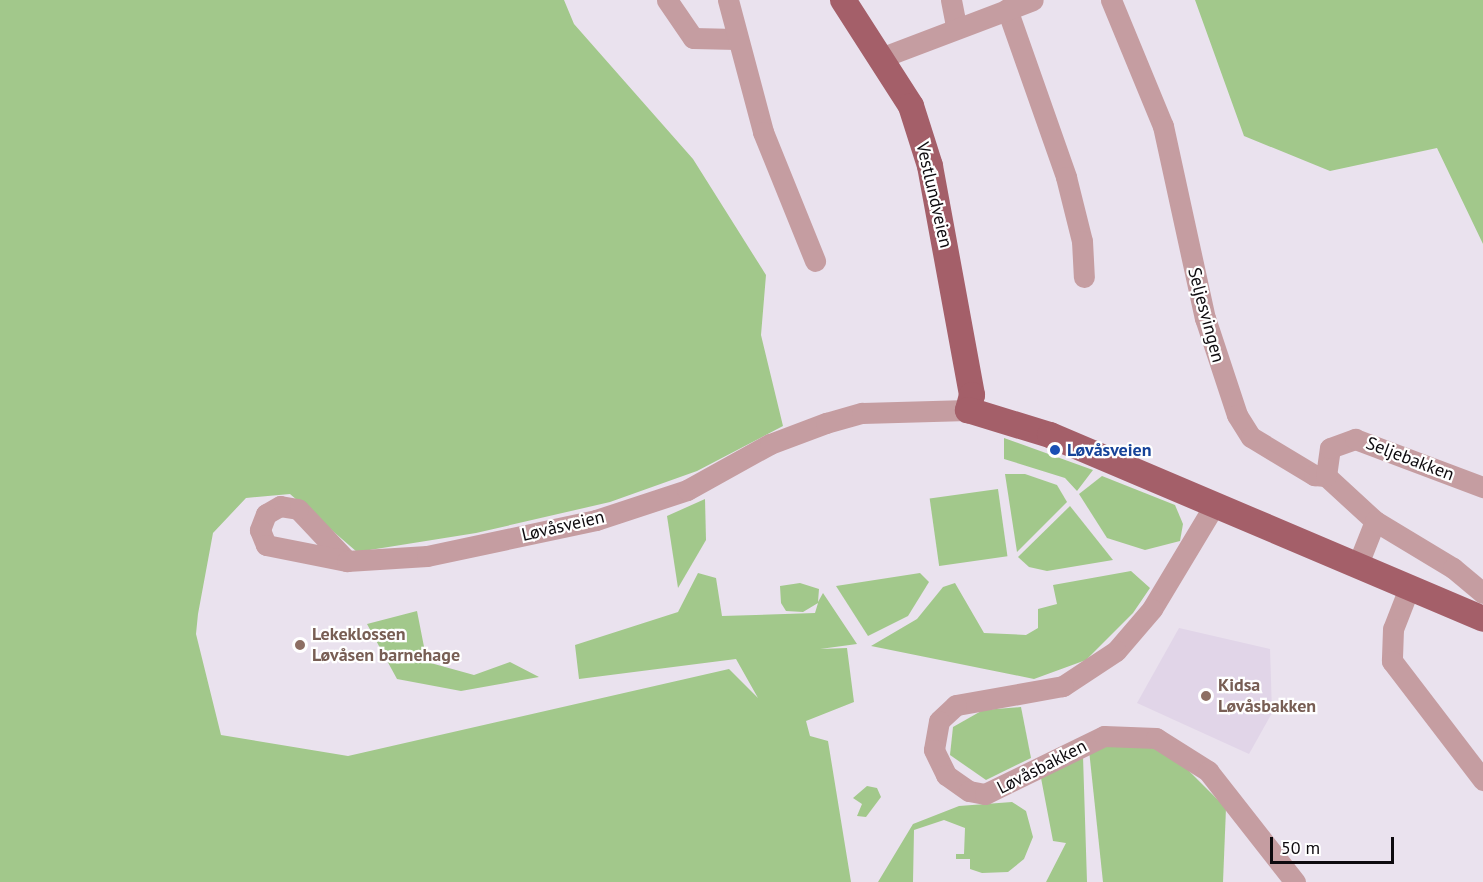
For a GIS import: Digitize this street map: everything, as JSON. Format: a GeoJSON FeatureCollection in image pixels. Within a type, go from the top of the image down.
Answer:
{"type":"FeatureCollection","features":[{"type":"Feature","properties":{"kind":"main road","name":"Vestlundveien"},"geometry":{"type":"LineString","coordinates":[[843,0],[883,57],[911,106],[930,166],[972,395],[968,410]]}},
{"type":"Feature","properties":{"kind":"main road","name":"Løvåsveien"},"geometry":{"type":"LineString","coordinates":[[968,410],[1050,435],[1483,619]]}},
{"type":"Feature","properties":{"kind":"street"},"geometry":{"type":"LineString","coordinates":[[667,0],[693,38],[736,39]]}},
{"type":"Feature","properties":{"kind":"street"},"geometry":{"type":"LineString","coordinates":[[728,0],[736,39],[763,132],[815,261]]}},
{"type":"Feature","properties":{"kind":"street"},"geometry":{"type":"LineString","coordinates":[[951,0],[956,26]]}},
{"type":"Feature","properties":{"kind":"street"},"geometry":{"type":"LineString","coordinates":[[883,57],[956,26],[1033,0]]}},
{"type":"Feature","properties":{"kind":"street","name":"Seljesvingen"},"geometry":{"type":"LineString","coordinates":[[1111,0],[1163,126],[1205,318],[1237,415],[1251,437],[1314,476],[1326,476],[1375,521]]}},
{"type":"Feature","properties":{"kind":"street"},"geometry":{"type":"LineString","coordinates":[[1007,9],[1066,177],[1082,241],[1084,277]]}},
{"type":"Feature","properties":{"kind":"street","name":"Løvåsveien"},"geometry":{"type":"LineString","coordinates":[[347,561],[427,556],[596,520],[687,490],[770,444],[862,413],[968,410]]}},
{"type":"Feature","properties":{"kind":"street","name":"Seljebakken"},"geometry":{"type":"LineString","coordinates":[[1326,476],[1330,448],[1355,439],[1483,487]]}},
{"type":"Feature","properties":{"kind":"street","name":"Løvåsbakken"},"geometry":{"type":"LineString","coordinates":[[1215,504],[1152,609],[1116,651],[1063,686],[956,705],[939,721],[934,750],[946,775],[969,791],[985,795],[1104,736],[1156,738],[1208,771],[1295,882]]}},
{"type":"Feature","properties":{"kind":"street"},"geometry":{"type":"LineString","coordinates":[[1358,564],[1375,521],[1453,568],[1483,593]]}},
{"type":"Feature","properties":{"kind":"street"},"geometry":{"type":"LineString","coordinates":[[1409,588],[1393,629],[1392,661],[1483,780]]}},
{"type":"Feature","properties":{"kind":"shaded area","name":"Kidsa Løvåsbakken"},"geometry":{"type":"Polygon","coordinates":[[[1179,628],[1270,649],[1272,713],[1249,754],[1137,703],[1179,628]]]}},
{"type":"Feature","properties":{"kind":"green space"},"geometry":{"type":"Polygon","coordinates":[[[0,0],[564,0],[574,24],[693,159],[766,275],[761,335],[783,426],[697,471],[610,502],[476,533],[357,552],[290,494],[246,498],[213,533],[198,614],[196,634],[221,735],[348,756],[729,669],[758,698],[736,659],[579,679],[575,645],[678,612],[698,573],[716,578],[722,616],[815,613],[818,603],[803,612],[786,611],[781,603],[780,586],[800,583],[819,589],[818,602],[823,593],[857,644],[820,649],[847,648],[854,702],[806,721],[810,736],[828,741],[851,882],[0,882],[0,0]]]}},
{"type":"Feature","properties":{"kind":"green space"},"geometry":{"type":"Polygon","coordinates":[[[1195,0],[1483,0],[1483,244],[1437,148],[1330,171],[1244,136],[1195,0]]]}},
{"type":"Feature","properties":{"kind":"green space"},"geometry":{"type":"Polygon","coordinates":[[[1004,438],[1093,470],[1077,491],[1065,478],[1004,459],[1004,438]]]}},
{"type":"Feature","properties":{"kind":"green space"},"geometry":{"type":"Polygon","coordinates":[[[1005,474],[1025,474],[1057,485],[1067,502],[1017,552],[1005,474]]]}},
{"type":"Feature","properties":{"kind":"green space"},"geometry":{"type":"Polygon","coordinates":[[[1102,476],[1175,505],[1183,524],[1180,541],[1145,550],[1107,538],[1079,494],[1102,476]]]}},
{"type":"Feature","properties":{"kind":"green space"},"geometry":{"type":"Polygon","coordinates":[[[998,489],[1007,556],[939,566],[930,499],[998,489]]]}},
{"type":"Feature","properties":{"kind":"green space"},"geometry":{"type":"Polygon","coordinates":[[[705,499],[706,540],[678,588],[667,516],[705,499]]]}},
{"type":"Feature","properties":{"kind":"green space"},"geometry":{"type":"Polygon","coordinates":[[[1070,506],[1113,560],[1047,571],[1029,567],[1018,557],[1070,506]]]}},
{"type":"Feature","properties":{"kind":"green space"},"geometry":{"type":"Polygon","coordinates":[[[1131,571],[1150,588],[1133,613],[1086,660],[1034,679],[871,646],[917,619],[943,587],[955,583],[984,633],[1026,635],[1038,628],[1038,609],[1057,604],[1053,585],[1131,571]]]}},
{"type":"Feature","properties":{"kind":"green space"},"geometry":{"type":"Polygon","coordinates":[[[920,573],[929,582],[908,616],[868,636],[836,586],[920,573]]]}},
{"type":"Feature","properties":{"kind":"green space"},"geometry":{"type":"Polygon","coordinates":[[[417,611],[427,662],[474,675],[510,662],[539,677],[461,691],[397,679],[367,624],[417,611]]]}},
{"type":"Feature","properties":{"kind":"green space"},"geometry":{"type":"Polygon","coordinates":[[[1021,707],[1031,758],[986,780],[950,755],[953,727],[983,710],[1021,707]]]}},
{"type":"Feature","properties":{"kind":"green space"},"geometry":{"type":"Polygon","coordinates":[[[1156,738],[1226,808],[1223,882],[1103,882],[1089,750],[1156,738]]]}},
{"type":"Feature","properties":{"kind":"green space"},"geometry":{"type":"Polygon","coordinates":[[[1083,756],[1087,882],[1046,882],[1066,843],[1053,841],[1041,778],[1083,756]]]}},
{"type":"Feature","properties":{"kind":"green space"},"geometry":{"type":"Polygon","coordinates":[[[867,786],[877,788],[881,797],[866,817],[857,816],[862,804],[853,798],[867,786]]]}},
{"type":"Feature","properties":{"kind":"green space"},"geometry":{"type":"Polygon","coordinates":[[[1012,802],[1026,811],[1033,837],[1024,859],[1008,872],[982,873],[970,869],[970,859],[956,859],[956,854],[964,854],[965,828],[944,820],[914,830],[913,882],[878,882],[913,824],[959,806],[1012,802]]]}},
{"type":"Feature","properties":{"kind":"place","name":"Løvåsveien"},"geometry":{"type":"Point","coordinates":[1055,450]}},
{"type":"Feature","properties":{"kind":"place","name":"Lekeklossen Løvåsen barnehage"},"geometry":{"type":"Point","coordinates":[300,645]}},
{"type":"Feature","properties":{"kind":"place","name":"Kidsa Løvåsbakken"},"geometry":{"type":"Point","coordinates":[1206,696]}}]}
